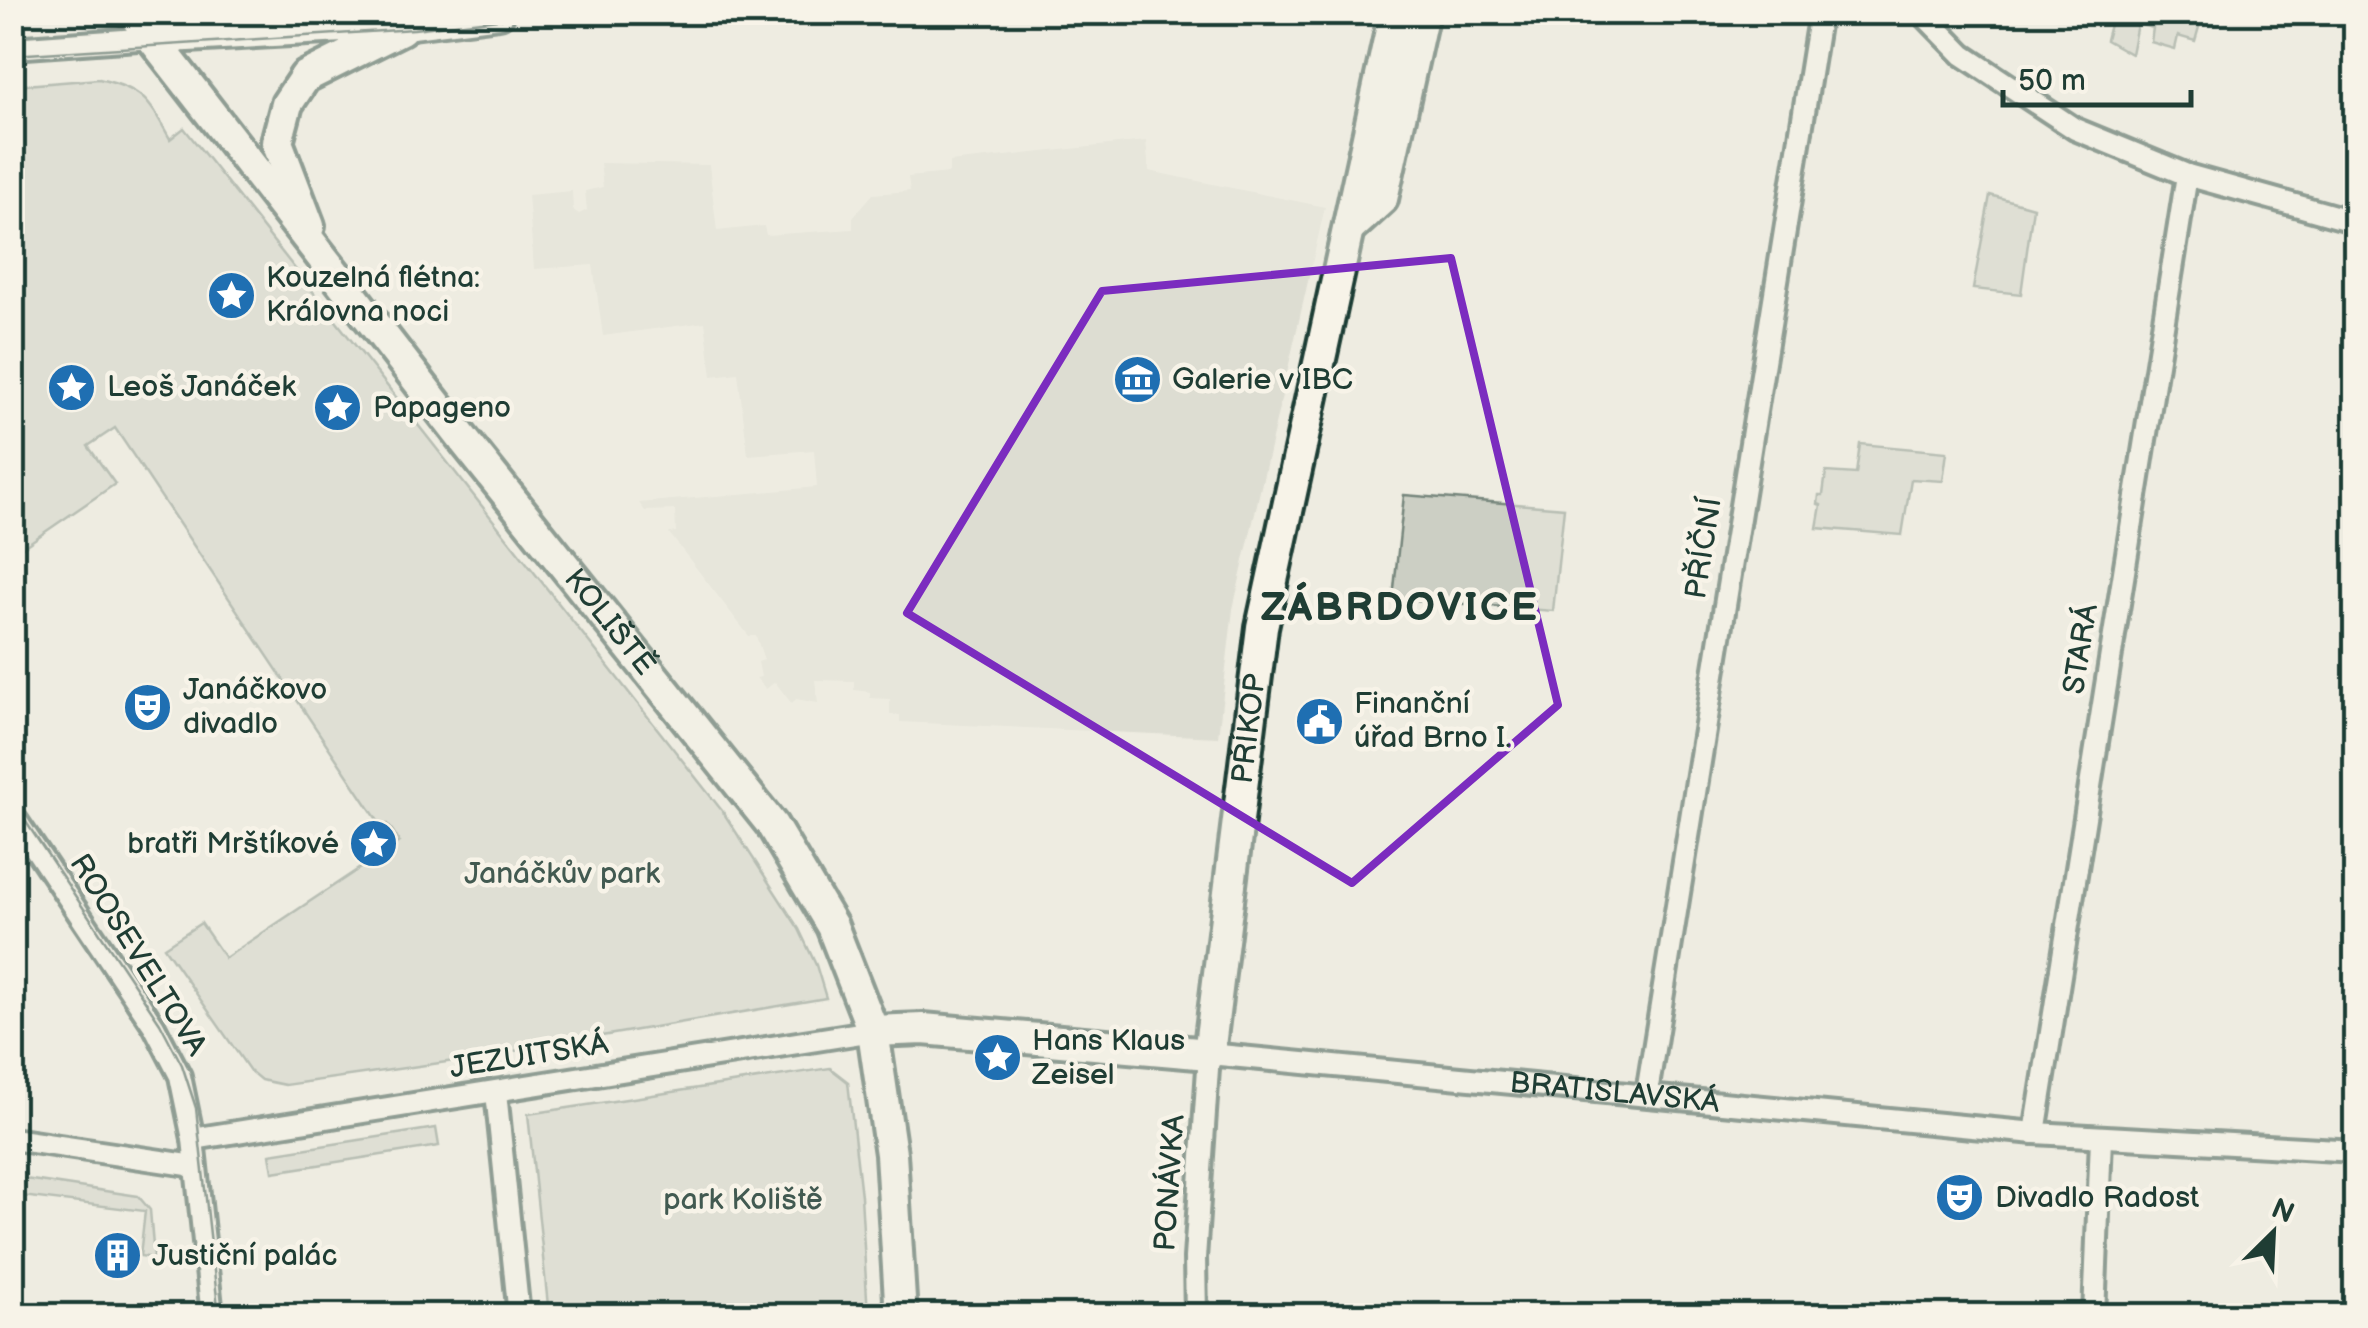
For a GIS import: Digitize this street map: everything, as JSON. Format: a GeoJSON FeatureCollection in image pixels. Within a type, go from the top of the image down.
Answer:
{"type":"FeatureCollection","features":[{"type":"Feature","properties":{"kind":"street","name":"KOLIŠTĚ"},"geometry":{"type":"LineString","coordinates":[[132,12],[772,826],[832,926],[873,1031],[891,1154],[901,1316]]}},
{"type":"Feature","properties":{"kind":"street"},"geometry":{"type":"LineString","coordinates":[[12,48],[412,23],[499,12]]}},
{"type":"Feature","properties":{"kind":"street","name":"PŘÍKOP"},"geometry":{"type":"LineString","coordinates":[[1209,1054],[1262,627],[1395,12]]}},
{"type":"Feature","properties":{"kind":"street"},"geometry":{"type":"LineString","coordinates":[[1349,229],[1382,199],[1423,12]]}},
{"type":"Feature","properties":{"kind":"street","name":"PŘÍČNÍ"},"geometry":{"type":"LineString","coordinates":[[1647,1094],[1820,12]]}},
{"type":"Feature","properties":{"kind":"street"},"geometry":{"type":"LineString","coordinates":[[1921,12],[1963,55],[2075,128],[2187,175],[2356,222]]}},
{"type":"Feature","properties":{"kind":"street"},"geometry":{"type":"LineString","coordinates":[[320,254],[277,142],[286,104],[305,77],[412,23]]}},
{"type":"Feature","properties":{"kind":"street","name":"STARÁ"},"geometry":{"type":"LineString","coordinates":[[2035,1132],[2187,175]]}},
{"type":"Feature","properties":{"kind":"street","name":"ROOSEVELTOVA"},"geometry":{"type":"LineString","coordinates":[[12,814],[169,1050],[182,1086],[193,1139],[212,1316]]}},
{"type":"Feature","properties":{"kind":"street","name":"BRATISLAVSKÁ"},"geometry":{"type":"LineString","coordinates":[[873,1031],[924,1028],[2100,1138],[2356,1151]]}},
{"type":"Feature","properties":{"kind":"street","name":"JEZUITSKÁ"},"geometry":{"type":"LineString","coordinates":[[193,1139],[873,1031]]}},
{"type":"Feature","properties":{"kind":"street","name":"PONÁVKA"},"geometry":{"type":"LineString","coordinates":[[1196,1316],[1194,1258],[1209,1054]]}},
{"type":"Feature","properties":{"kind":"street"},"geometry":{"type":"LineString","coordinates":[[496,1092],[520,1316]]}},
{"type":"Feature","properties":{"kind":"street"},"geometry":{"type":"LineString","coordinates":[[2094,1316],[2100,1138]]}},
{"type":"Feature","properties":{"kind":"street"},"geometry":{"type":"LineString","coordinates":[[12,1139],[188,1165],[196,1170]]}},
{"type":"Feature","properties":{"kind":"highlighted area"},"geometry":{"type":"Polygon","coordinates":[[[1451,258],[1558,705],[1352,883],[907,613],[1102,291],[1451,258]]]}},
{"type":"Feature","properties":{"kind":"shaded area"},"geometry":{"type":"Polygon","coordinates":[[[1146,141],[1149,171],[1325,207],[1233,609],[1218,737],[900,722],[900,715],[890,715],[890,699],[870,698],[870,692],[854,690],[854,681],[815,680],[818,703],[796,699],[792,704],[775,682],[766,689],[756,678],[761,677],[758,662],[764,660],[756,636],[749,636],[669,533],[676,532],[675,510],[645,511],[639,503],[817,487],[814,450],[748,455],[738,373],[712,376],[705,322],[603,336],[593,265],[534,269],[528,195],[572,191],[573,210],[579,214],[587,210],[585,191],[603,187],[600,163],[709,165],[717,231],[764,226],[766,235],[853,229],[853,217],[873,194],[910,191],[908,177],[949,173],[949,162],[1146,141]]]}},
{"type":"Feature","properties":{"kind":"green space"},"geometry":{"type":"Polygon","coordinates":[[[2113,12],[2203,13],[2195,41],[2178,36],[2175,49],[2151,42],[2153,28],[2137,24],[2131,54],[2106,40],[2113,12]]]}},
{"type":"Feature","properties":{"kind":"green space","name":"Janáčkův park"},"geometry":{"type":"Polygon","coordinates":[[[99,79],[126,87],[143,98],[170,139],[184,128],[723,812],[799,929],[826,998],[454,1061],[285,1085],[261,1080],[250,1071],[164,947],[201,923],[225,958],[399,842],[387,824],[382,827],[115,428],[88,446],[115,484],[13,554],[13,86],[99,79]]]}},
{"type":"Feature","properties":{"kind":"green space"},"geometry":{"type":"Polygon","coordinates":[[[1990,195],[2033,207],[2021,294],[1973,289],[1990,195]]]}},
{"type":"Feature","properties":{"kind":"green space"},"geometry":{"type":"Polygon","coordinates":[[[1860,444],[1947,452],[1943,481],[1911,479],[1902,535],[1817,528],[1819,495],[1823,495],[1826,472],[1856,474],[1860,444]]]}},
{"type":"Feature","properties":{"kind":"green space"},"geometry":{"type":"Polygon","coordinates":[[[1404,495],[1564,508],[1553,611],[1393,598],[1404,495]]]}},
{"type":"Feature","properties":{"kind":"green space","name":"park Koliště"},"geometry":{"type":"Polygon","coordinates":[[[830,1068],[848,1082],[861,1196],[868,1315],[549,1315],[528,1114],[830,1068]]]}},
{"type":"Feature","properties":{"kind":"green space"},"geometry":{"type":"Polygon","coordinates":[[[436,1128],[439,1146],[273,1172],[270,1154],[436,1128]]]}},
{"type":"Feature","properties":{"kind":"green space"},"geometry":{"type":"Polygon","coordinates":[[[12,1177],[138,1196],[150,1210],[154,1258],[140,1256],[145,1211],[13,1195],[12,1177]]]}},
{"type":"Feature","properties":{"kind":"tram line"},"geometry":{"type":"LineString","coordinates":[[12,55],[414,29],[556,12]]}},
{"type":"Feature","properties":{"kind":"tram line"},"geometry":{"type":"LineString","coordinates":[[12,801],[160,1023],[182,1065],[196,1108],[219,1316]]}},
{"type":"Feature","properties":{"kind":"place","name":"Kouzelná flétna: Královna noci"},"geometry":{"type":"Point","coordinates":[231,295]}},
{"type":"Feature","properties":{"kind":"place","name":"Galerie v IBC"},"geometry":{"type":"Point","coordinates":[1137,380]}},
{"type":"Feature","properties":{"kind":"place","name":"Leoš Janáček"},"geometry":{"type":"Point","coordinates":[72,387]}},
{"type":"Feature","properties":{"kind":"place","name":"Papageno"},"geometry":{"type":"Point","coordinates":[338,408]}},
{"type":"Feature","properties":{"kind":"place","name":"Janáčkovo divadlo"},"geometry":{"type":"Point","coordinates":[148,707]}},
{"type":"Feature","properties":{"kind":"place","name":"Finanční úřad Brno I."},"geometry":{"type":"Point","coordinates":[1319,721]}},
{"type":"Feature","properties":{"kind":"place","name":"bratři Mrštíkové"},"geometry":{"type":"Point","coordinates":[374,844]}},
{"type":"Feature","properties":{"kind":"place","name":"Hans Klaus Zeisel"},"geometry":{"type":"Point","coordinates":[997,1058]}},
{"type":"Feature","properties":{"kind":"place","name":"Divadlo Radost"},"geometry":{"type":"Point","coordinates":[1960,1198]}},
{"type":"Feature","properties":{"kind":"place","name":"Justiční palác"},"geometry":{"type":"Point","coordinates":[117,1256]}},
{"type":"Feature","properties":{"kind":"district","name":"ZÁBRDOVICE"},"geometry":{"type":"Point","coordinates":[1400,608]}}]}
